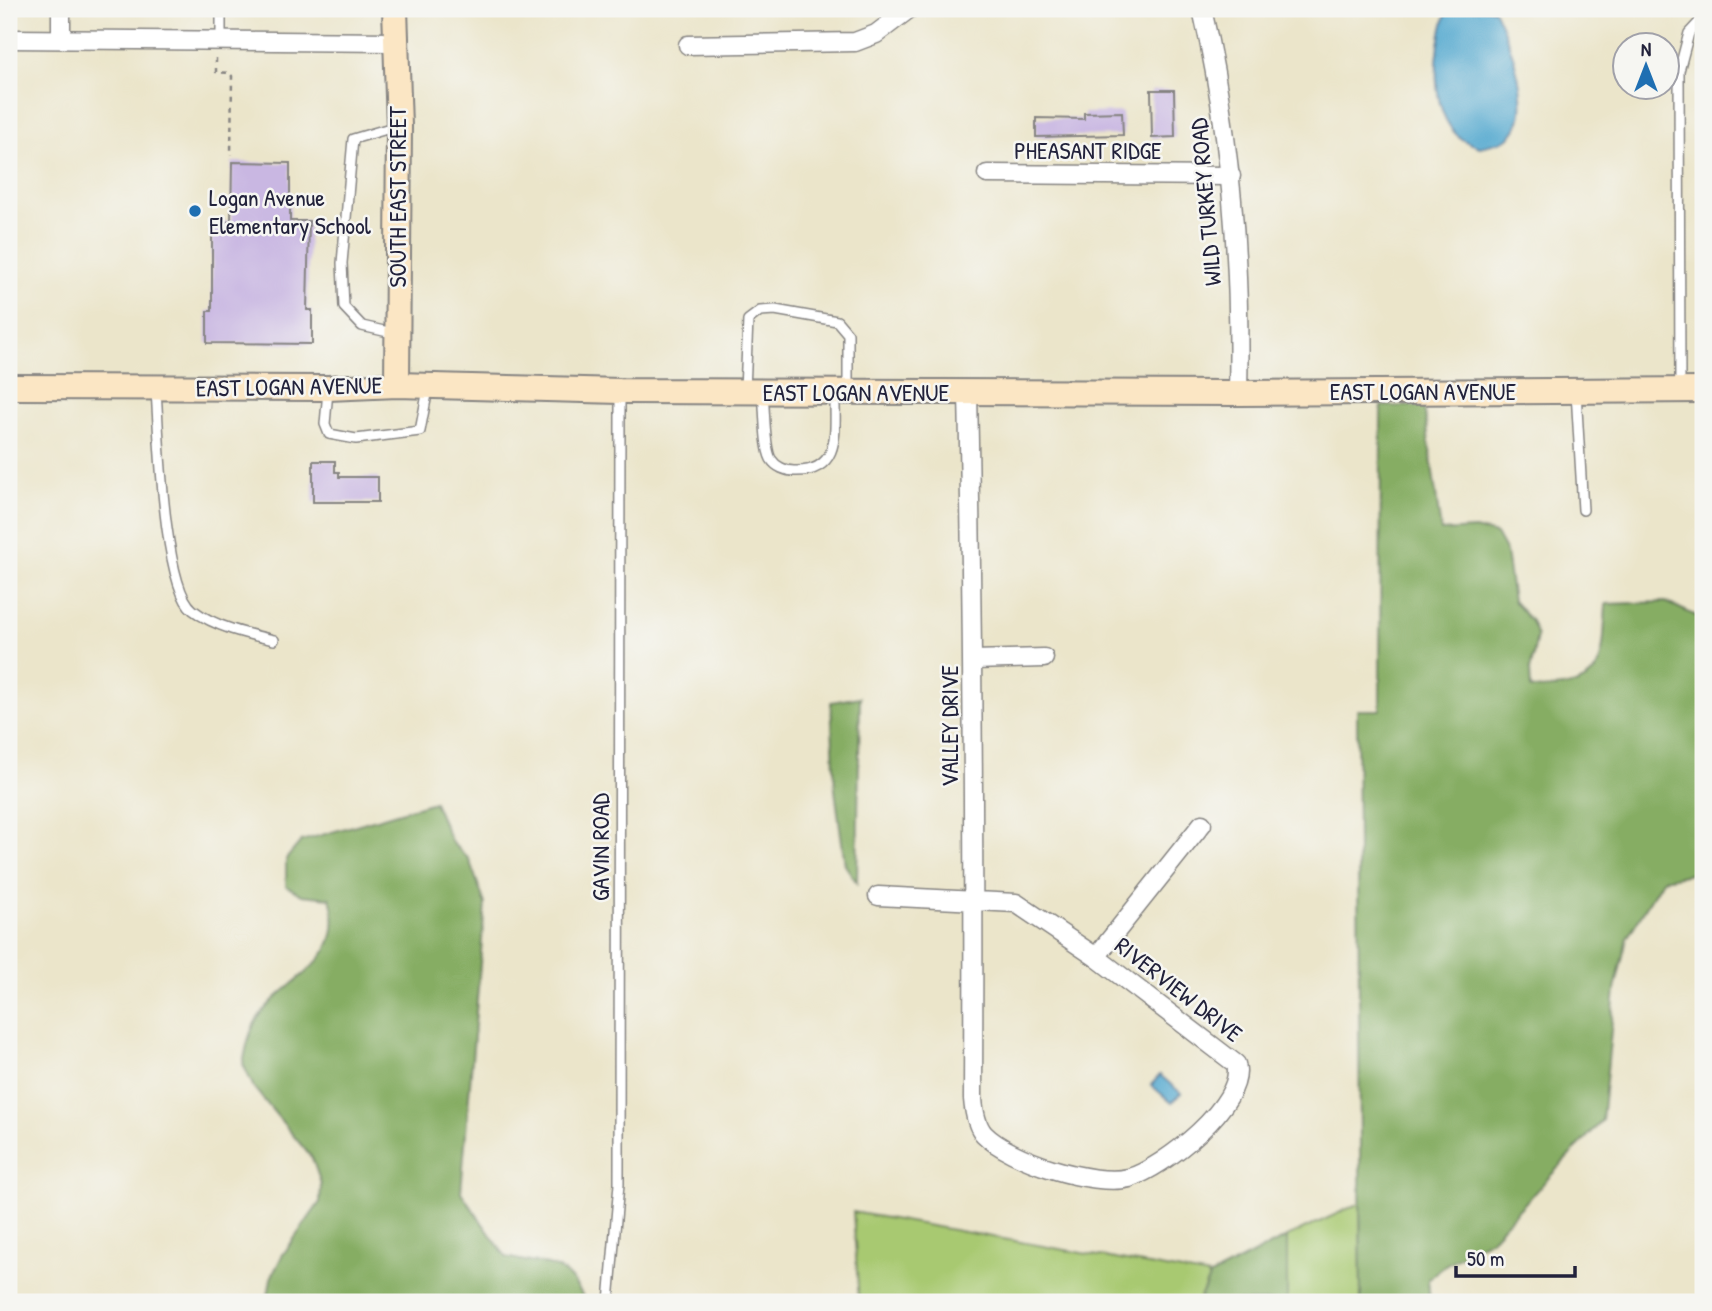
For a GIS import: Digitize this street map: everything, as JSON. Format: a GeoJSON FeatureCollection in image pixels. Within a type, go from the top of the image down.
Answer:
{"type":"FeatureCollection","features":[{"type":"Feature","properties":{"kind":"street"},"geometry":{"type":"LineString","coordinates":[[61,9],[61,39]]}},
{"type":"Feature","properties":{"kind":"street","name":"SOUTH EAST STREET"},"geometry":{"type":"LineString","coordinates":[[394,9],[398,126],[397,385]]}},
{"type":"Feature","properties":{"kind":"street"},"geometry":{"type":"LineString","coordinates":[[688,45],[855,41],[876,34],[909,9]]}},
{"type":"Feature","properties":{"kind":"street","name":"WILD TURKEY ROAD"},"geometry":{"type":"LineString","coordinates":[[1202,9],[1229,152],[1240,335],[1238,393]]}},
{"type":"Feature","properties":{"kind":"street"},"geometry":{"type":"LineString","coordinates":[[9,39],[61,39],[218,48],[394,42]]}},
{"type":"Feature","properties":{"kind":"street","name":"PHEASANT RIDGE"},"geometry":{"type":"LineString","coordinates":[[987,174],[1230,176]]}},
{"type":"Feature","properties":{"kind":"street","name":"EAST LOGAN AVENUE"},"geometry":{"type":"LineString","coordinates":[[9,387],[328,388],[397,385],[620,391],[1238,393],[1692,390]]}},
{"type":"Feature","properties":{"kind":"street","name":"VALLEY DRIVE"},"geometry":{"type":"LineString","coordinates":[[968,392],[974,660],[973,1059]]}},
{"type":"Feature","properties":{"kind":"street"},"geometry":{"type":"LineString","coordinates":[[974,660],[1044,658]]}},
{"type":"Feature","properties":{"kind":"street"},"geometry":{"type":"LineString","coordinates":[[1096,957],[1202,824]]}},
{"type":"Feature","properties":{"kind":"street","name":"RIVERVIEW DRIVE"},"geometry":{"type":"LineString","coordinates":[[878,896],[1016,902],[1044,918],[1236,1064],[1237,1082],[1213,1120],[1159,1165],[1128,1178],[1098,1180],[1014,1154],[982,1132],[975,1114],[973,1059]]}},
{"type":"Feature","properties":{"kind":"lane"},"geometry":{"type":"LineString","coordinates":[[218,48],[221,9]]}},
{"type":"Feature","properties":{"kind":"lane"},"geometry":{"type":"LineString","coordinates":[[1692,390],[1679,71],[1689,33],[1703,18]]}},
{"type":"Feature","properties":{"kind":"lane"},"geometry":{"type":"LineString","coordinates":[[397,334],[362,326],[344,307],[342,262],[353,139],[398,126]]}},
{"type":"Feature","properties":{"kind":"lane"},"geometry":{"type":"LineString","coordinates":[[775,310],[837,321],[848,334],[832,454],[824,464],[793,471],[780,468],[769,456],[754,391],[748,320],[760,311],[775,310]]}},
{"type":"Feature","properties":{"kind":"lane"},"geometry":{"type":"LineString","coordinates":[[328,388],[326,424],[329,434],[356,439],[420,431],[428,387]]}},
{"type":"Feature","properties":{"kind":"lane"},"geometry":{"type":"LineString","coordinates":[[155,388],[169,546],[182,597],[193,610],[237,631],[274,640]]}},
{"type":"Feature","properties":{"kind":"lane"},"geometry":{"type":"LineString","coordinates":[[1576,390],[1583,510]]}},
{"type":"Feature","properties":{"kind":"lane","name":"GAVIN ROAD"},"geometry":{"type":"LineString","coordinates":[[609,1302],[619,1184],[620,391]]}},
{"type":"Feature","properties":{"kind":"path"},"geometry":{"type":"LineString","coordinates":[[218,48],[216,72],[226,72],[232,76],[231,155]]}},
{"type":"Feature","properties":{"kind":"green space"},"geometry":{"type":"Polygon","coordinates":[[[1381,406],[1424,406],[1441,531],[1475,529],[1496,534],[1506,552],[1513,601],[1531,621],[1537,636],[1530,671],[1531,689],[1574,684],[1587,679],[1595,670],[1603,644],[1606,604],[1666,602],[1703,619],[1703,872],[1663,879],[1627,938],[1615,990],[1602,1121],[1491,1239],[1445,1265],[1428,1279],[1430,1302],[1361,1302],[1357,710],[1380,710],[1381,406]]]}},
{"type":"Feature","properties":{"kind":"green space"},"geometry":{"type":"Polygon","coordinates":[[[860,697],[857,883],[845,865],[835,790],[831,702],[860,697]]]}},
{"type":"Feature","properties":{"kind":"green space"},"geometry":{"type":"Polygon","coordinates":[[[434,802],[452,843],[469,859],[485,904],[461,1192],[506,1257],[545,1264],[562,1271],[578,1288],[586,1302],[267,1302],[271,1278],[282,1256],[320,1202],[321,1184],[312,1158],[254,1088],[243,1064],[250,1034],[258,1018],[270,1003],[323,953],[331,938],[334,920],[330,898],[302,895],[286,886],[286,859],[301,841],[434,802]]]}},
{"type":"Feature","properties":{"kind":"green space"},"geometry":{"type":"Polygon","coordinates":[[[1360,1203],[1361,1302],[1287,1302],[1287,1237],[1360,1203]]]}},
{"type":"Feature","properties":{"kind":"green space"},"geometry":{"type":"Polygon","coordinates":[[[853,1212],[1210,1276],[1198,1302],[859,1302],[853,1212]]]}},
{"type":"Feature","properties":{"kind":"green space"},"geometry":{"type":"Polygon","coordinates":[[[1287,1237],[1287,1302],[1198,1302],[1210,1276],[1287,1237]]]}},
{"type":"Feature","properties":{"kind":"water"},"geometry":{"type":"Polygon","coordinates":[[[1447,9],[1494,9],[1500,22],[1513,57],[1521,95],[1521,113],[1516,128],[1507,139],[1480,147],[1467,142],[1449,125],[1442,110],[1438,94],[1437,58],[1447,9]]]}},
{"type":"Feature","properties":{"kind":"water"},"geometry":{"type":"Polygon","coordinates":[[[1160,1075],[1181,1093],[1172,1103],[1151,1085],[1160,1075]]]}},
{"type":"Feature","properties":{"kind":"building"},"geometry":{"type":"Polygon","coordinates":[[[1151,90],[1174,90],[1175,137],[1152,138],[1151,90]]]}},
{"type":"Feature","properties":{"kind":"building"},"geometry":{"type":"Polygon","coordinates":[[[1122,112],[1123,135],[1036,137],[1036,118],[1084,119],[1084,113],[1122,112]]]}},
{"type":"Feature","properties":{"kind":"building"},"geometry":{"type":"Polygon","coordinates":[[[232,162],[290,163],[290,221],[309,221],[307,310],[312,310],[312,344],[207,343],[207,311],[212,311],[212,221],[231,222],[232,162]]]}},
{"type":"Feature","properties":{"kind":"building"},"geometry":{"type":"Polygon","coordinates":[[[313,461],[335,461],[335,472],[339,472],[339,477],[378,477],[378,502],[313,502],[313,461]]]}},
{"type":"Feature","properties":{"kind":"place","name":"Logan Avenue Elementary School"},"geometry":{"type":"Point","coordinates":[195,211]}}]}
